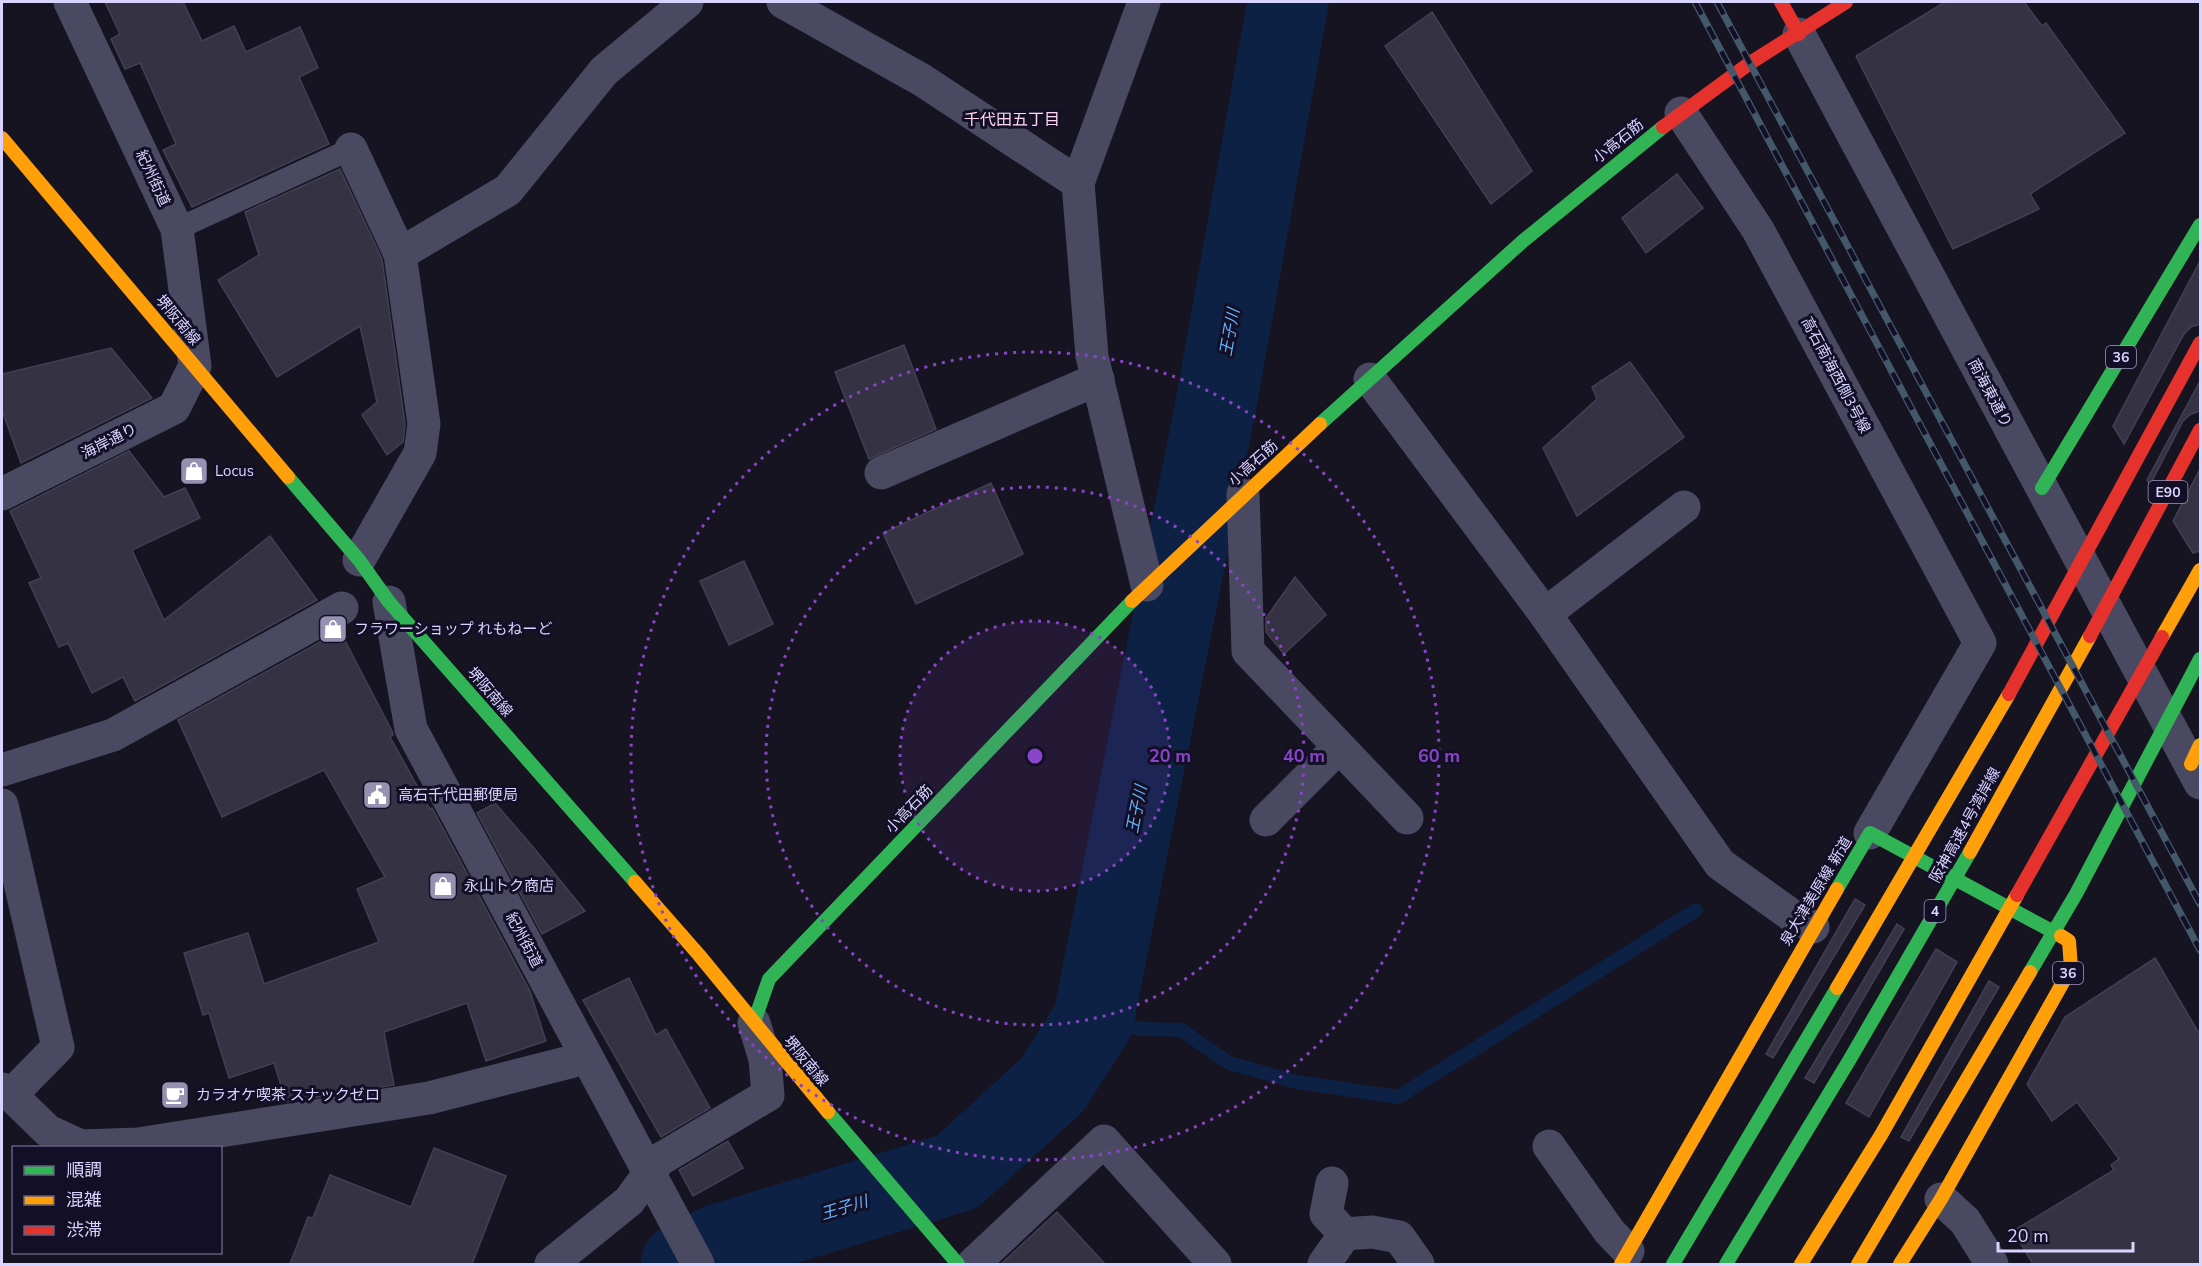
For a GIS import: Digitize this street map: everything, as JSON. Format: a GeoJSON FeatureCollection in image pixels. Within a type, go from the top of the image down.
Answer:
{"type":"FeatureCollection","features":[{"type":"Feature","properties":{"kind":"main road","name":"南海東通り"},"geometry":{"type":"LineString","coordinates":[[1781,2],[1798,34]]}},
{"type":"Feature","properties":{"kind":"main road","name":"小高石筋"},"geometry":{"type":"LineString","coordinates":[[754,1022],[769,979],[1147,585],[1243,494],[1522,241],[1681,113],[1750,63],[1846,2]]}},
{"type":"Feature","properties":{"kind":"main road","name":"堺阪南線"},"geometry":{"type":"LineString","coordinates":[[2,138],[359,560],[388,603],[699,955],[774,1050],[958,1264]]}},
{"type":"Feature","properties":{"kind":"main road","name":"36"},"geometry":{"type":"LineString","coordinates":[[2042,488],[2200,225]]}},
{"type":"Feature","properties":{"kind":"main road"},"geometry":{"type":"LineString","coordinates":[[1673,1264],[1977,753],[2200,343]]}},
{"type":"Feature","properties":{"kind":"main road","name":"E90"},"geometry":{"type":"LineString","coordinates":[[2136,554],[2200,430]]}},
{"type":"Feature","properties":{"kind":"main road","name":"阪神高速4号湾岸線"},"geometry":{"type":"LineString","coordinates":[[1726,1264],[1834,1089],[2136,554]]}},
{"type":"Feature","properties":{"kind":"main road"},"geometry":{"type":"LineString","coordinates":[[1801,1264],[1881,1135],[2184,602],[2200,570]]}},
{"type":"Feature","properties":{"kind":"main road"},"geometry":{"type":"LineString","coordinates":[[1858,1264],[2076,894],[2200,659]]}},
{"type":"Feature","properties":{"kind":"main road","name":"泉大津美原線 新道"},"geometry":{"type":"LineString","coordinates":[[1625,1258],[1813,927],[1870,833],[2069,941],[2071,968],[1941,1199],[1900,1264]]}},
{"type":"Feature","properties":{"kind":"street","name":"紀州街道"},"geometry":{"type":"LineString","coordinates":[[70,2],[177,229],[195,366]]}},
{"type":"Feature","properties":{"kind":"street"},"geometry":{"type":"LineString","coordinates":[[400,254],[508,190],[604,71],[687,2]]}},
{"type":"Feature","properties":{"kind":"street"},"geometry":{"type":"LineString","coordinates":[[783,2],[922,80],[1078,183]]}},
{"type":"Feature","properties":{"kind":"street"},"geometry":{"type":"LineString","coordinates":[[1144,2],[1078,183],[1092,356],[1147,585]]}},
{"type":"Feature","properties":{"kind":"street","name":"南海東通り"},"geometry":{"type":"LineString","coordinates":[[1798,34],[2042,488],[2197,764]]}},
{"type":"Feature","properties":{"kind":"street","name":"高石南海西側3号線"},"geometry":{"type":"LineString","coordinates":[[1681,113],[1758,230],[1980,643],[1870,833]]}},
{"type":"Feature","properties":{"kind":"street"},"geometry":{"type":"LineString","coordinates":[[351,148],[400,254],[424,424],[420,453],[359,560]]}},
{"type":"Feature","properties":{"kind":"street","name":"海岸通り"},"geometry":{"type":"LineString","coordinates":[[2,494],[174,408],[195,366]]}},
{"type":"Feature","properties":{"kind":"street"},"geometry":{"type":"LineString","coordinates":[[881,473],[1098,379]]}},
{"type":"Feature","properties":{"kind":"street"},"geometry":{"type":"LineString","coordinates":[[1370,379],[1545,614],[1720,864],[1794,917],[1813,927]]}},
{"type":"Feature","properties":{"kind":"street"},"geometry":{"type":"LineString","coordinates":[[1243,494],[1248,651],[1407,818]]}},
{"type":"Feature","properties":{"kind":"street"},"geometry":{"type":"LineString","coordinates":[[1545,614],[1684,507]]}},
{"type":"Feature","properties":{"kind":"street","name":"紀州街道"},"geometry":{"type":"LineString","coordinates":[[388,603],[411,729],[698,1264]]}},
{"type":"Feature","properties":{"kind":"street"},"geometry":{"type":"LineString","coordinates":[[2,770],[113,735],[342,608]]}},
{"type":"Feature","properties":{"kind":"street"},"geometry":{"type":"LineString","coordinates":[[1266,820],[1339,747]]}},
{"type":"Feature","properties":{"kind":"street"},"geometry":{"type":"LineString","coordinates":[[2,805],[58,1047],[6,1092],[48,1131],[81,1146],[138,1144],[429,1098],[570,1062],[584,1053]]}},
{"type":"Feature","properties":{"kind":"street"},"geometry":{"type":"LineString","coordinates":[[551,1264],[628,1201],[659,1160],[768,1095],[765,1059],[754,1022]]}},
{"type":"Feature","properties":{"kind":"street"},"geometry":{"type":"LineString","coordinates":[[973,1264],[1104,1141],[1215,1264]]}},
{"type":"Feature","properties":{"kind":"street"},"geometry":{"type":"LineString","coordinates":[[1549,1146],[1609,1231],[1625,1258]]}},
{"type":"Feature","properties":{"kind":"street"},"geometry":{"type":"LineString","coordinates":[[1332,1183],[1326,1214],[1345,1233],[1372,1232],[1399,1237],[1418,1264]]}},
{"type":"Feature","properties":{"kind":"street"},"geometry":{"type":"LineString","coordinates":[[1941,1199],[1965,1221],[1992,1264]]}},
{"type":"Feature","properties":{"kind":"street"},"geometry":{"type":"LineString","coordinates":[[1323,1264],[1345,1233]]}},
{"type":"Feature","properties":{"kind":"lane"},"geometry":{"type":"LineString","coordinates":[[177,229],[351,148]]}},
{"type":"Feature","properties":{"kind":"building"},"geometry":{"type":"Polygon","coordinates":[[[105,2],[183,2],[202,41],[234,26],[246,52],[300,27],[318,68],[299,77],[329,144],[192,207],[163,150],[176,144],[140,63],[125,69],[111,39],[120,34],[105,2]]]}},
{"type":"Feature","properties":{"kind":"building"},"geometry":{"type":"Polygon","coordinates":[[[1945,2],[2024,2],[2042,26],[2046,23],[2125,133],[2030,194],[2039,209],[1953,249],[1856,56],[1945,2]]]}},
{"type":"Feature","properties":{"kind":"building"},"geometry":{"type":"Polygon","coordinates":[[[1432,12],[1532,171],[1491,204],[1385,46],[1432,12]]]}},
{"type":"Feature","properties":{"kind":"building"},"geometry":{"type":"Polygon","coordinates":[[[340,169],[382,259],[405,424],[403,442],[387,455],[362,415],[377,402],[360,326],[277,377],[218,280],[259,255],[245,212],[340,169]]]}},
{"type":"Feature","properties":{"kind":"building"},"geometry":{"type":"Polygon","coordinates":[[[1677,174],[1703,208],[1646,253],[1622,218],[1677,174]]]}},
{"type":"Feature","properties":{"kind":"building"},"geometry":{"type":"Polygon","coordinates":[[[2200,261],[2200,324],[2191,327],[2184,334],[2124,444],[2113,426],[2200,261]]]}},
{"type":"Feature","properties":{"kind":"building"},"geometry":{"type":"Polygon","coordinates":[[[904,345],[936,429],[869,459],[835,372],[904,345]]]}},
{"type":"Feature","properties":{"kind":"building"},"geometry":{"type":"Polygon","coordinates":[[[111,348],[152,398],[21,463],[2,410],[2,374],[111,348]]]}},
{"type":"Feature","properties":{"kind":"building"},"geometry":{"type":"Polygon","coordinates":[[[1630,362],[1684,437],[1577,516],[1543,448],[1597,399],[1592,387],[1630,362]]]}},
{"type":"Feature","properties":{"kind":"building"},"geometry":{"type":"Polygon","coordinates":[[[2200,381],[2200,411],[2191,414],[2183,421],[2150,485],[2147,480],[2200,381]]]}},
{"type":"Feature","properties":{"kind":"building"},"geometry":{"type":"Polygon","coordinates":[[[129,451],[164,497],[185,488],[200,518],[132,550],[164,620],[270,536],[317,600],[135,701],[123,677],[92,693],[68,643],[59,647],[29,583],[41,578],[10,511],[129,451]]]}},
{"type":"Feature","properties":{"kind":"building"},"geometry":{"type":"Polygon","coordinates":[[[2200,469],[2200,551],[2193,553],[2173,521],[2200,469]]]}},
{"type":"Feature","properties":{"kind":"building"},"geometry":{"type":"Polygon","coordinates":[[[991,483],[1023,554],[916,604],[883,533],[991,483]]]}},
{"type":"Feature","properties":{"kind":"building"},"geometry":{"type":"Polygon","coordinates":[[[744,561],[773,624],[729,645],[700,581],[744,561]]]}},
{"type":"Feature","properties":{"kind":"building"},"geometry":{"type":"Polygon","coordinates":[[[1295,577],[1326,615],[1284,654],[1266,632],[1266,618],[1295,577]]]}},
{"type":"Feature","properties":{"kind":"building"},"geometry":{"type":"Polygon","coordinates":[[[340,631],[392,731],[393,735],[390,737],[430,809],[432,808],[530,991],[546,1041],[486,1061],[467,1003],[384,1032],[394,1085],[286,1102],[274,1063],[229,1078],[209,1013],[203,1015],[184,953],[248,933],[264,984],[379,942],[357,889],[385,877],[324,770],[222,817],[178,720],[340,631]]]}},
{"type":"Feature","properties":{"kind":"building"},"geometry":{"type":"Polygon","coordinates":[[[495,803],[585,911],[542,934],[477,813],[495,803]]]}},
{"type":"Feature","properties":{"kind":"building"},"geometry":{"type":"Polygon","coordinates":[[[1855,899],[1865,905],[1773,1058],[1766,1054],[1855,899]]]}},
{"type":"Feature","properties":{"kind":"building"},"geometry":{"type":"Polygon","coordinates":[[[1897,924],[1904,929],[1814,1083],[1805,1078],[1897,924]]]}},
{"type":"Feature","properties":{"kind":"building"},"geometry":{"type":"Polygon","coordinates":[[[1936,949],[1957,962],[1869,1117],[1846,1103],[1936,949]]]}},
{"type":"Feature","properties":{"kind":"building"},"geometry":{"type":"Polygon","coordinates":[[[2155,958],[2200,1035],[2200,1264],[2033,1264],[2013,1231],[2114,1170],[2111,1165],[2119,1159],[2077,1102],[2052,1121],[2027,1084],[2065,1017],[2155,958]]]}},
{"type":"Feature","properties":{"kind":"building"},"geometry":{"type":"Polygon","coordinates":[[[629,978],[656,1035],[666,1029],[710,1108],[661,1137],[583,1000],[629,978]]]}},
{"type":"Feature","properties":{"kind":"building"},"geometry":{"type":"Polygon","coordinates":[[[1989,981],[1999,987],[1909,1141],[1901,1137],[1989,981]]]}},
{"type":"Feature","properties":{"kind":"building"},"geometry":{"type":"Polygon","coordinates":[[[728,1141],[743,1168],[693,1196],[679,1170],[728,1141]]]}},
{"type":"Feature","properties":{"kind":"building"},"geometry":{"type":"Polygon","coordinates":[[[434,1148],[506,1176],[472,1264],[290,1264],[308,1217],[313,1218],[330,1175],[411,1207],[434,1148]]]}},
{"type":"Feature","properties":{"kind":"building"},"geometry":{"type":"Polygon","coordinates":[[[1057,1212],[1105,1264],[1001,1264],[1057,1212]]]}},
{"type":"Feature","properties":{"kind":"waterway","name":"王子川"},"geometry":{"type":"LineString","coordinates":[[681,1264],[717,1245],[957,1172],[1052,1085],[1093,1021],[1216,404],[1288,2]]}},
{"type":"Feature","properties":{"kind":"waterway"},"geometry":{"type":"LineString","coordinates":[[1093,1021],[1144,1029],[1181,1030],[1229,1063],[1297,1082],[1398,1097],[1696,910]]}},
{"type":"Feature","properties":{"kind":"railway"},"geometry":{"type":"LineString","coordinates":[[1695,2],[2200,950]]}},
{"type":"Feature","properties":{"kind":"railway"},"geometry":{"type":"LineString","coordinates":[[1717,2],[2200,904]]}},
{"type":"Feature","properties":{"kind":"traffic: fast"},"geometry":{"type":"LineString","coordinates":[[1320,424],[1523,241],[1663,127]]}},
{"type":"Feature","properties":{"kind":"traffic: fast"},"geometry":{"type":"LineString","coordinates":[[2042,488],[2200,225]]}},
{"type":"Feature","properties":{"kind":"traffic: fast"},"geometry":{"type":"LineString","coordinates":[[288,477],[359,560],[389,602],[635,882]]}},
{"type":"Feature","properties":{"kind":"traffic: fast"},"geometry":{"type":"LineString","coordinates":[[754,1022],[769,979],[1132,601]]}},
{"type":"Feature","properties":{"kind":"traffic: fast"},"geometry":{"type":"LineString","coordinates":[[2030,972],[2076,894],[2200,659]]}},
{"type":"Feature","properties":{"kind":"traffic: fast"},"geometry":{"type":"LineString","coordinates":[[1837,889],[1870,833],[2061,936]]}},
{"type":"Feature","properties":{"kind":"traffic: fast"},"geometry":{"type":"LineString","coordinates":[[1726,1264],[1850,1059],[1970,852]]}},
{"type":"Feature","properties":{"kind":"traffic: fast"},"geometry":{"type":"LineString","coordinates":[[1673,1264],[1837,988]]}},
{"type":"Feature","properties":{"kind":"traffic: fast"},"geometry":{"type":"LineString","coordinates":[[828,1112],[958,1264]]}},
{"type":"Feature","properties":{"kind":"traffic: slow"},"geometry":{"type":"LineString","coordinates":[[2,138],[288,477]]}},
{"type":"Feature","properties":{"kind":"traffic: slow"},"geometry":{"type":"LineString","coordinates":[[1132,601],[1320,424]]}},
{"type":"Feature","properties":{"kind":"traffic: slow"},"geometry":{"type":"LineString","coordinates":[[2162,637],[2200,570]]}},
{"type":"Feature","properties":{"kind":"traffic: slow"},"geometry":{"type":"LineString","coordinates":[[1970,852],[2090,636]]}},
{"type":"Feature","properties":{"kind":"traffic: slow"},"geometry":{"type":"LineString","coordinates":[[1837,988],[2009,694]]}},
{"type":"Feature","properties":{"kind":"traffic: slow"},"geometry":{"type":"LineString","coordinates":[[2191,764],[2200,745]]}},
{"type":"Feature","properties":{"kind":"traffic: slow"},"geometry":{"type":"LineString","coordinates":[[635,882],[699,955],[828,1112]]}},
{"type":"Feature","properties":{"kind":"traffic: slow"},"geometry":{"type":"LineString","coordinates":[[1621,1264],[1837,889]]}},
{"type":"Feature","properties":{"kind":"traffic: slow"},"geometry":{"type":"LineString","coordinates":[[1801,1264],[1881,1135],[2017,895]]}},
{"type":"Feature","properties":{"kind":"traffic: slow"},"geometry":{"type":"LineString","coordinates":[[1900,1264],[1941,1199],[2071,968],[2069,941],[2061,936]]}},
{"type":"Feature","properties":{"kind":"traffic: slow"},"geometry":{"type":"LineString","coordinates":[[1858,1264],[2030,972]]}},
{"type":"Feature","properties":{"kind":"traffic: jam"},"geometry":{"type":"LineString","coordinates":[[1781,2],[1799,34]]}},
{"type":"Feature","properties":{"kind":"traffic: jam"},"geometry":{"type":"LineString","coordinates":[[1663,127],[1750,63],[1846,2]]}},
{"type":"Feature","properties":{"kind":"traffic: jam"},"geometry":{"type":"LineString","coordinates":[[2009,694],[2200,343]]}},
{"type":"Feature","properties":{"kind":"traffic: jam"},"geometry":{"type":"LineString","coordinates":[[2090,636],[2200,430]]}},
{"type":"Feature","properties":{"kind":"traffic: jam"},"geometry":{"type":"LineString","coordinates":[[2017,895],[2162,637]]}},
{"type":"Feature","properties":{"kind":"place","name":"Locus"},"geometry":{"type":"Point","coordinates":[194,471]}},
{"type":"Feature","properties":{"kind":"place","name":"フラワーショップ れもねーど"},"geometry":{"type":"Point","coordinates":[333,629]}},
{"type":"Feature","properties":{"kind":"place","name":"高石千代田郵便局"},"geometry":{"type":"Point","coordinates":[377,795]}},
{"type":"Feature","properties":{"kind":"place","name":"永山トク商店"},"geometry":{"type":"Point","coordinates":[443,886]}},
{"type":"Feature","properties":{"kind":"place","name":"カラオケ喫茶 スナックゼロ"},"geometry":{"type":"Point","coordinates":[175,1095]}},
{"type":"Feature","properties":{"kind":"district","name":"千代田五丁目"},"geometry":{"type":"Point","coordinates":[1012,119]}}]}
